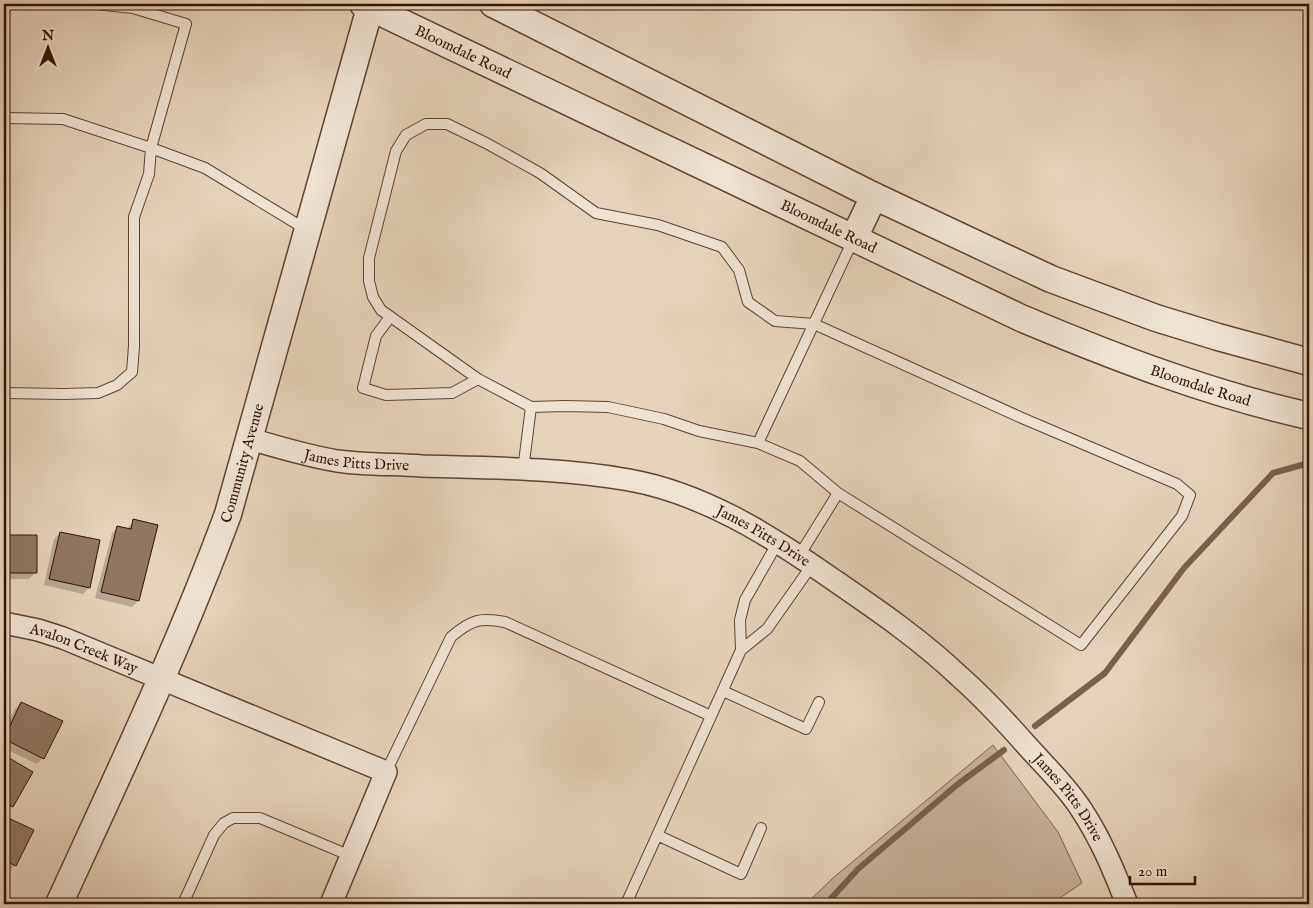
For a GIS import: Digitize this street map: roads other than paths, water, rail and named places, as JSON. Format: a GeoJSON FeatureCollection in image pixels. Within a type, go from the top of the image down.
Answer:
{"type":"FeatureCollection","features":[{"type":"Feature","properties":{"kind":"street"},"geometry":{"type":"LineString","coordinates":[[493,4],[874,196],[1051,279],[1156,318],[1309,362]]}},
{"type":"Feature","properties":{"kind":"street","name":"Community Avenue"},"geometry":{"type":"LineString","coordinates":[[60,904],[161,679],[228,514],[308,230],[368,5]]}},
{"type":"Feature","properties":{"kind":"street","name":"Bloomdale Road"},"geometry":{"type":"LineString","coordinates":[[368,5],[957,288],[1076,341],[1217,390],[1309,416]]}},
{"type":"Feature","properties":{"kind":"street"},"geometry":{"type":"LineString","coordinates":[[854,238],[874,196]]}},
{"type":"Feature","properties":{"kind":"street","name":"James Pitts Drive"},"geometry":{"type":"LineString","coordinates":[[250,439],[303,454],[339,461],[592,475],[652,485],[676,492],[719,510],[778,542],[806,560],[879,611],[958,675],[997,713],[1079,806],[1102,845],[1127,904]]}},
{"type":"Feature","properties":{"kind":"street","name":"Avalon Creek Way"},"geometry":{"type":"LineString","coordinates":[[4,624],[52,634],[386,772]]}},
{"type":"Feature","properties":{"kind":"street"},"geometry":{"type":"LineString","coordinates":[[331,904],[386,772]]}},
{"type":"Feature","properties":{"kind":"lane"},"geometry":{"type":"LineString","coordinates":[[4,393],[98,393],[117,385],[132,372],[134,346],[134,217],[149,174],[152,148],[186,24],[133,8],[96,4]]}},
{"type":"Feature","properties":{"kind":"lane"},"geometry":{"type":"LineString","coordinates":[[4,118],[63,119],[152,148],[205,168],[308,230]]}},
{"type":"Feature","properties":{"kind":"lane"},"geometry":{"type":"LineString","coordinates":[[426,124],[447,124],[540,173],[596,213],[658,225],[722,247],[739,270],[748,302],[774,321],[814,324],[1022,418],[1177,484],[1190,494],[1182,516],[1081,645],[838,494],[800,461],[758,442],[699,431],[664,419],[608,408],[531,407],[478,379],[390,317],[381,310],[373,297],[369,281],[369,258],[396,151],[406,135],[426,124]]}},
{"type":"Feature","properties":{"kind":"lane"},"geometry":{"type":"LineString","coordinates":[[758,442],[854,238]]}},
{"type":"Feature","properties":{"kind":"lane"},"geometry":{"type":"LineString","coordinates":[[390,317],[376,336],[363,388],[386,395],[452,393],[478,379]]}},
{"type":"Feature","properties":{"kind":"lane"},"geometry":{"type":"LineString","coordinates":[[523,470],[531,407]]}},
{"type":"Feature","properties":{"kind":"lane"},"geometry":{"type":"LineString","coordinates":[[741,650],[767,629],[806,560],[838,494]]}},
{"type":"Feature","properties":{"kind":"lane"},"geometry":{"type":"LineString","coordinates":[[626,904],[741,650],[740,620],[745,600],[778,542]]}},
{"type":"Feature","properties":{"kind":"lane"},"geometry":{"type":"LineString","coordinates":[[386,772],[451,637],[465,625],[476,621],[489,619],[506,622],[711,716]]}},
{"type":"Feature","properties":{"kind":"lane"},"geometry":{"type":"LineString","coordinates":[[723,691],[806,729],[818,702]]}},
{"type":"Feature","properties":{"kind":"lane"},"geometry":{"type":"LineString","coordinates":[[184,904],[214,835],[224,823],[233,818],[260,818],[351,856]]}},
{"type":"Feature","properties":{"kind":"lane"},"geometry":{"type":"LineString","coordinates":[[657,835],[741,874],[762,828]]}},
{"type":"Feature","properties":{"kind":"waterway"},"geometry":{"type":"LineString","coordinates":[[1035,726],[1105,673],[1184,568],[1273,473],[1309,463]]}},
{"type":"Feature","properties":{"kind":"waterway"},"geometry":{"type":"LineString","coordinates":[[826,904],[858,869],[958,784],[1004,750]]}}]}
